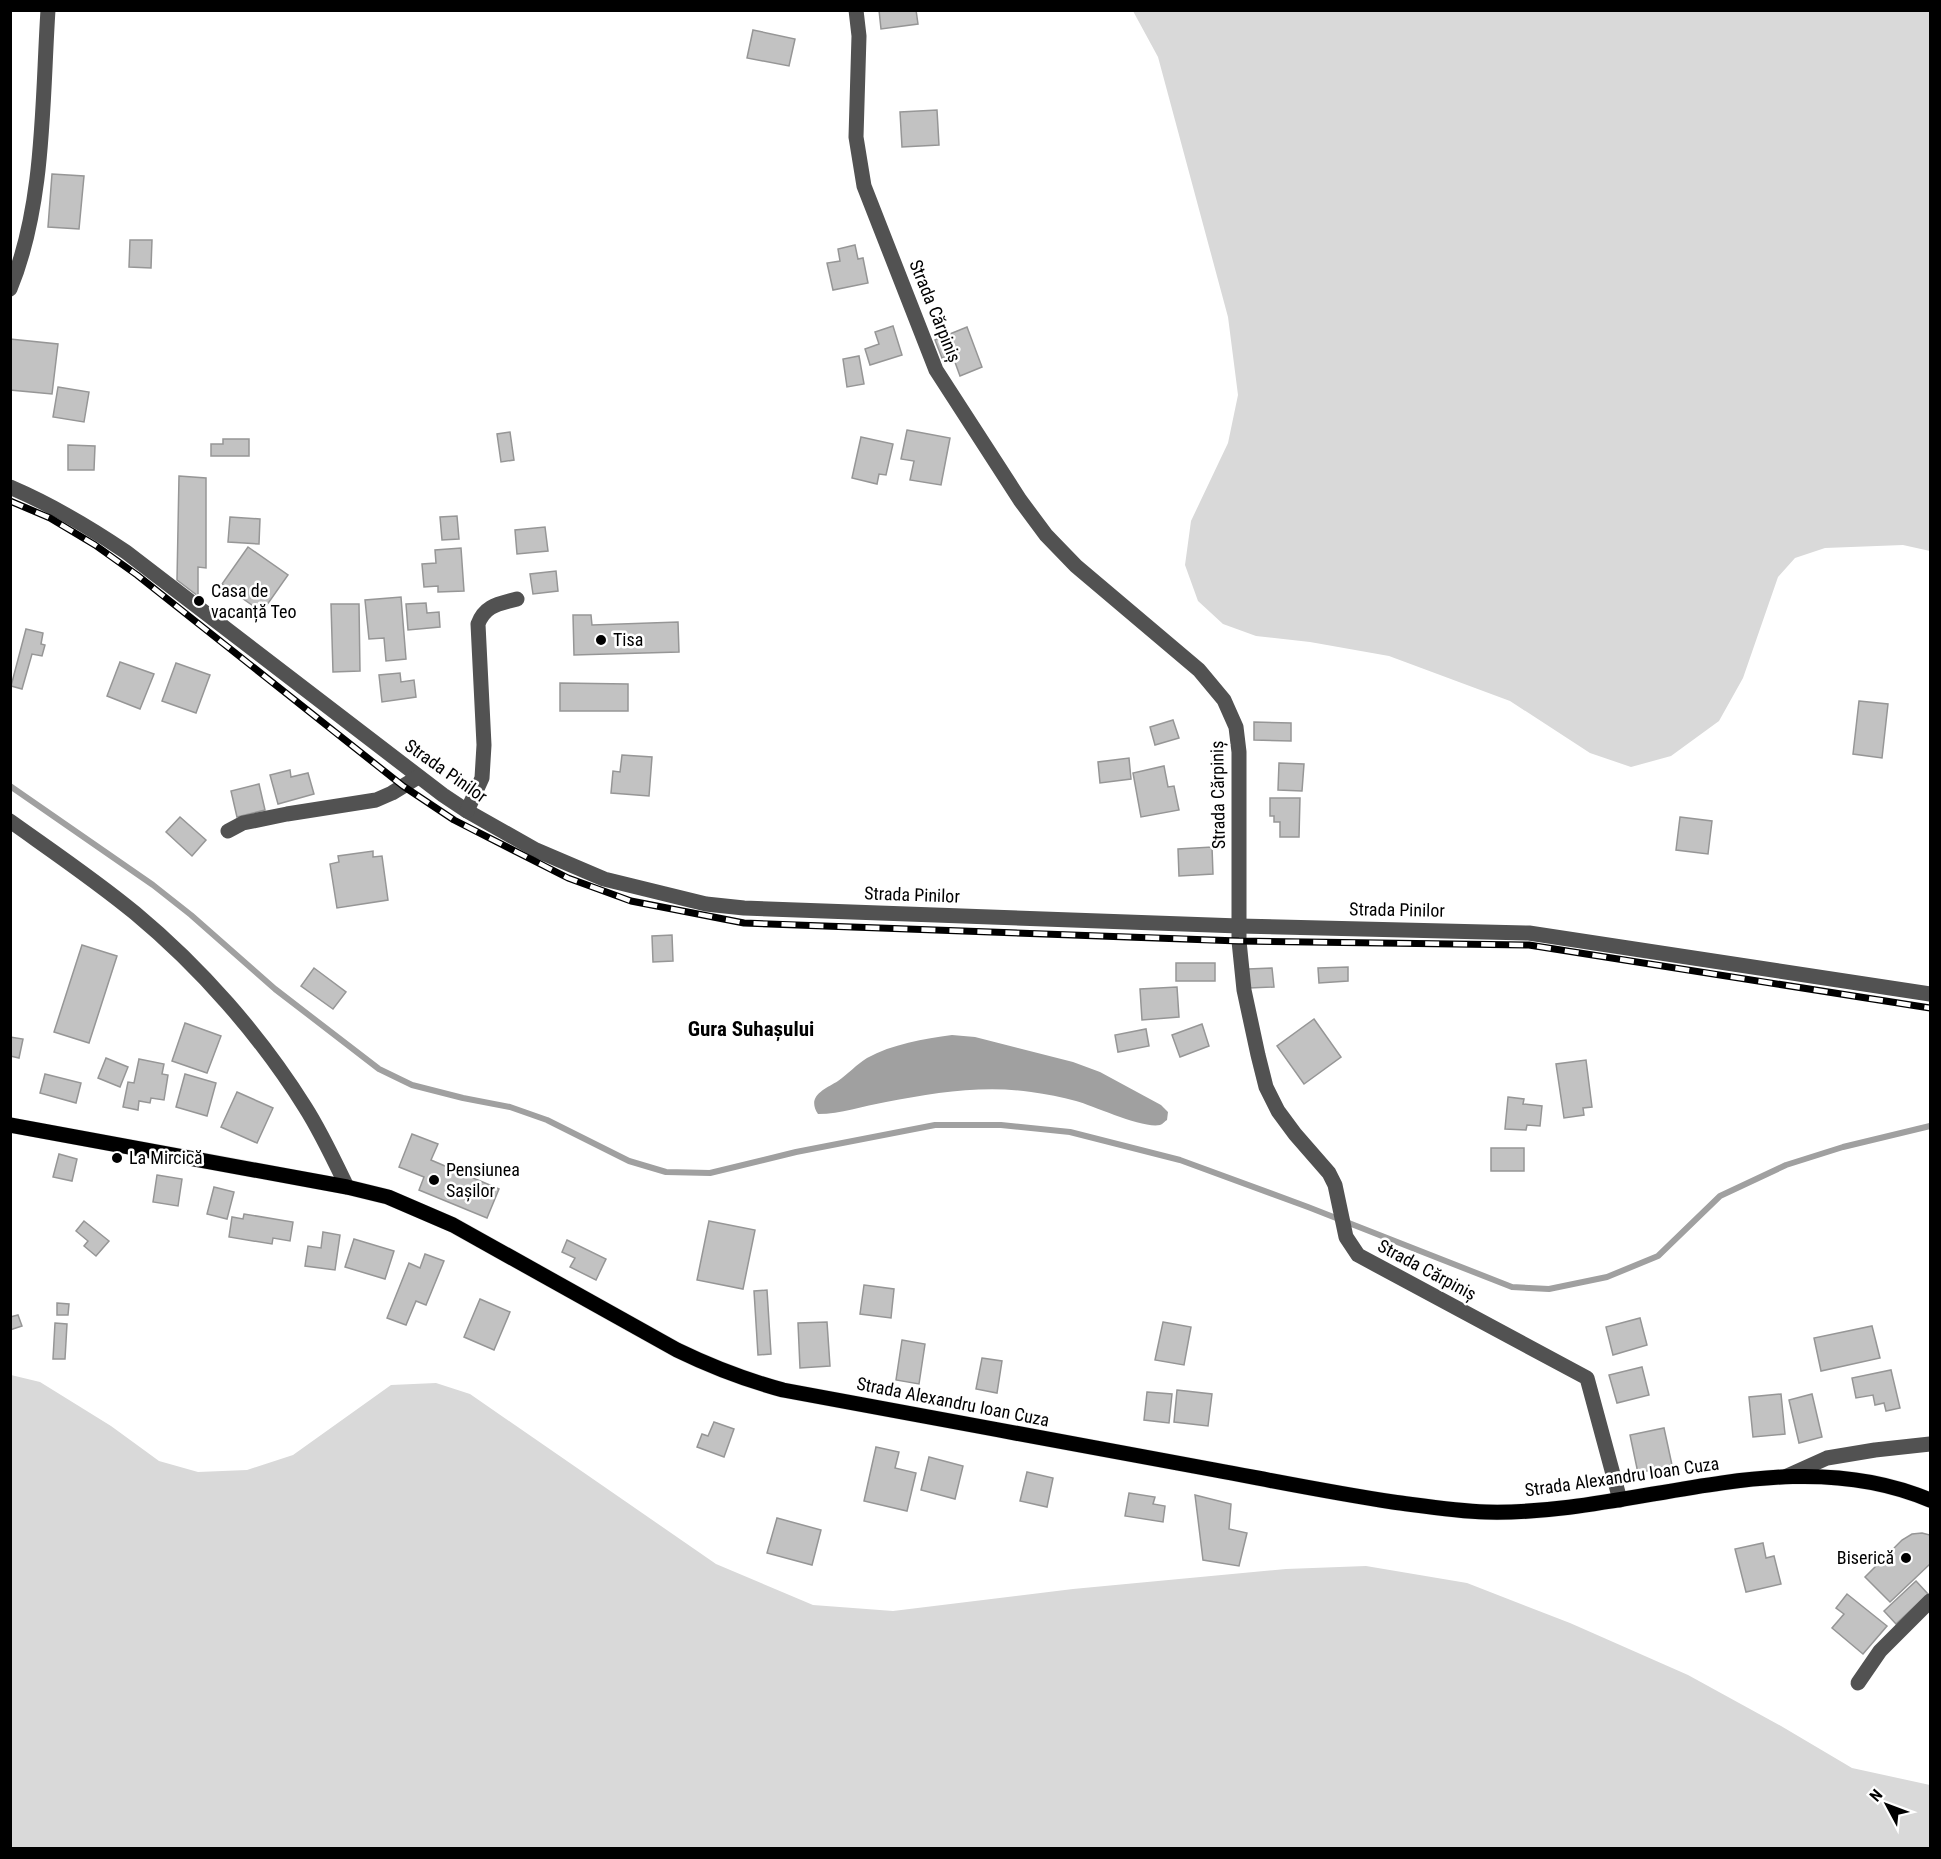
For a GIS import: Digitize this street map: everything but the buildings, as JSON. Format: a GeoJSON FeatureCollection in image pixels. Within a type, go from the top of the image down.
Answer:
{"type":"FeatureCollection","features":[{"type":"Feature","properties":{"kind":"main road","name":"Strada Alexandru Ioan Cuza"},"geometry":{"type":"LineString","coordinates":[[10,1125],[347,1187],[388,1197],[453,1225],[686,1354],[746,1380],[783,1390],[1291,1484],[1414,1505],[1486,1512],[1538,1511],[1739,1480],[1787,1476],[1856,1479],[1890,1486],[1930,1500]]}},
{"type":"Feature","properties":{"kind":"street"},"geometry":{"type":"LineString","coordinates":[[10,289],[22,260],[37,182],[48,10]]}},
{"type":"Feature","properties":{"kind":"street","name":"Strada Cărpiniș"},"geometry":{"type":"LineString","coordinates":[[856,10],[859,36],[856,137],[864,186],[936,370],[1020,500],[1046,535],[1076,566],[1199,670],[1224,699],[1236,727],[1239,752],[1239,926],[1245,990],[1266,1087],[1278,1111],[1329,1173],[1339,1197],[1346,1237],[1358,1254],[1587,1378],[1620,1500]]}},
{"type":"Feature","properties":{"kind":"street","name":"Strada Pinilor"},"geometry":{"type":"LineString","coordinates":[[10,487],[85,524],[126,552],[418,777],[468,812],[537,850],[604,879],[706,904],[744,908],[1239,926],[1529,933],[1930,994]]}},
{"type":"Feature","properties":{"kind":"street"},"geometry":{"type":"LineString","coordinates":[[468,812],[482,778],[484,745],[478,624],[482,614],[490,607],[517,599]]}},
{"type":"Feature","properties":{"kind":"street"},"geometry":{"type":"LineString","coordinates":[[228,831],[243,823],[376,800],[392,794],[418,777]]}},
{"type":"Feature","properties":{"kind":"street"},"geometry":{"type":"LineString","coordinates":[[10,821],[136,914],[214,990],[253,1035],[288,1081],[327,1144],[347,1187]]}},
{"type":"Feature","properties":{"kind":"street"},"geometry":{"type":"LineString","coordinates":[[1787,1476],[1827,1458],[1930,1444]]}},
{"type":"Feature","properties":{"kind":"street"},"geometry":{"type":"LineString","coordinates":[[1858,1683],[1880,1651],[1930,1601]]}},
{"type":"Feature","properties":{"kind":"shaded area"},"geometry":{"type":"Polygon","coordinates":[[[1133,11],[1930,11],[1930,551],[1903,545],[1825,548],[1795,558],[1778,577],[1743,678],[1719,721],[1671,756],[1631,767],[1590,753],[1510,701],[1389,656],[1310,642],[1256,636],[1223,624],[1198,601],[1185,565],[1191,521],[1228,443],[1238,395],[1228,317],[1158,57],[1133,11]]]}},
{"type":"Feature","properties":{"kind":"shaded area"},"geometry":{"type":"Polygon","coordinates":[[[952,1035],[975,1037],[1073,1062],[1100,1072],[1161,1105],[1168,1112],[1167,1120],[1160,1125],[1142,1124],[1065,1098],[994,1089],[940,1093],[818,1114],[814,1102],[819,1094],[867,1058],[919,1040],[952,1035]]]}},
{"type":"Feature","properties":{"kind":"shaded area"},"geometry":{"type":"Polygon","coordinates":[[[11,1375],[40,1382],[111,1426],[159,1461],[198,1472],[247,1470],[293,1455],[391,1385],[436,1383],[470,1394],[716,1564],[813,1605],[893,1611],[1073,1589],[1286,1569],[1366,1566],[1467,1583],[1570,1623],[1688,1675],[1852,1768],[1930,1785],[1930,1848],[11,1848],[11,1375]]]}},
{"type":"Feature","properties":{"kind":"waterway"},"geometry":{"type":"LineString","coordinates":[[10,786],[153,885],[191,915],[275,989],[379,1069],[412,1085],[510,1107],[547,1120],[629,1161],[666,1172],[710,1173],[796,1152],[935,1125],[1001,1125],[1070,1132],[1180,1160],[1308,1207],[1512,1287],[1549,1289],[1607,1277],[1658,1256],[1720,1196],[1786,1165],[1843,1147],[1930,1126]]}},
{"type":"Feature","properties":{"kind":"railway"},"geometry":{"type":"LineString","coordinates":[[10,501],[50,518],[95,545],[137,575],[403,786],[454,820],[568,878],[631,901],[744,923],[1239,941],[1529,945],[1930,1008]]}},
{"type":"Feature","properties":{"kind":"place","name":"Casa de vacanță Teo"},"geometry":{"type":"Point","coordinates":[199,601]}},
{"type":"Feature","properties":{"kind":"place","name":"Tisa"},"geometry":{"type":"Point","coordinates":[601,640]}},
{"type":"Feature","properties":{"kind":"place","name":"La Mircică"},"geometry":{"type":"Point","coordinates":[117,1158]}},
{"type":"Feature","properties":{"kind":"place","name":"Pensiunea Sașilor"},"geometry":{"type":"Point","coordinates":[434,1180]}},
{"type":"Feature","properties":{"kind":"place","name":"Biserică"},"geometry":{"type":"Point","coordinates":[1906,1558]}},
{"type":"Feature","properties":{"kind":"district","name":"Gura Suhașului"},"geometry":{"type":"Point","coordinates":[751,1029]}}]}
